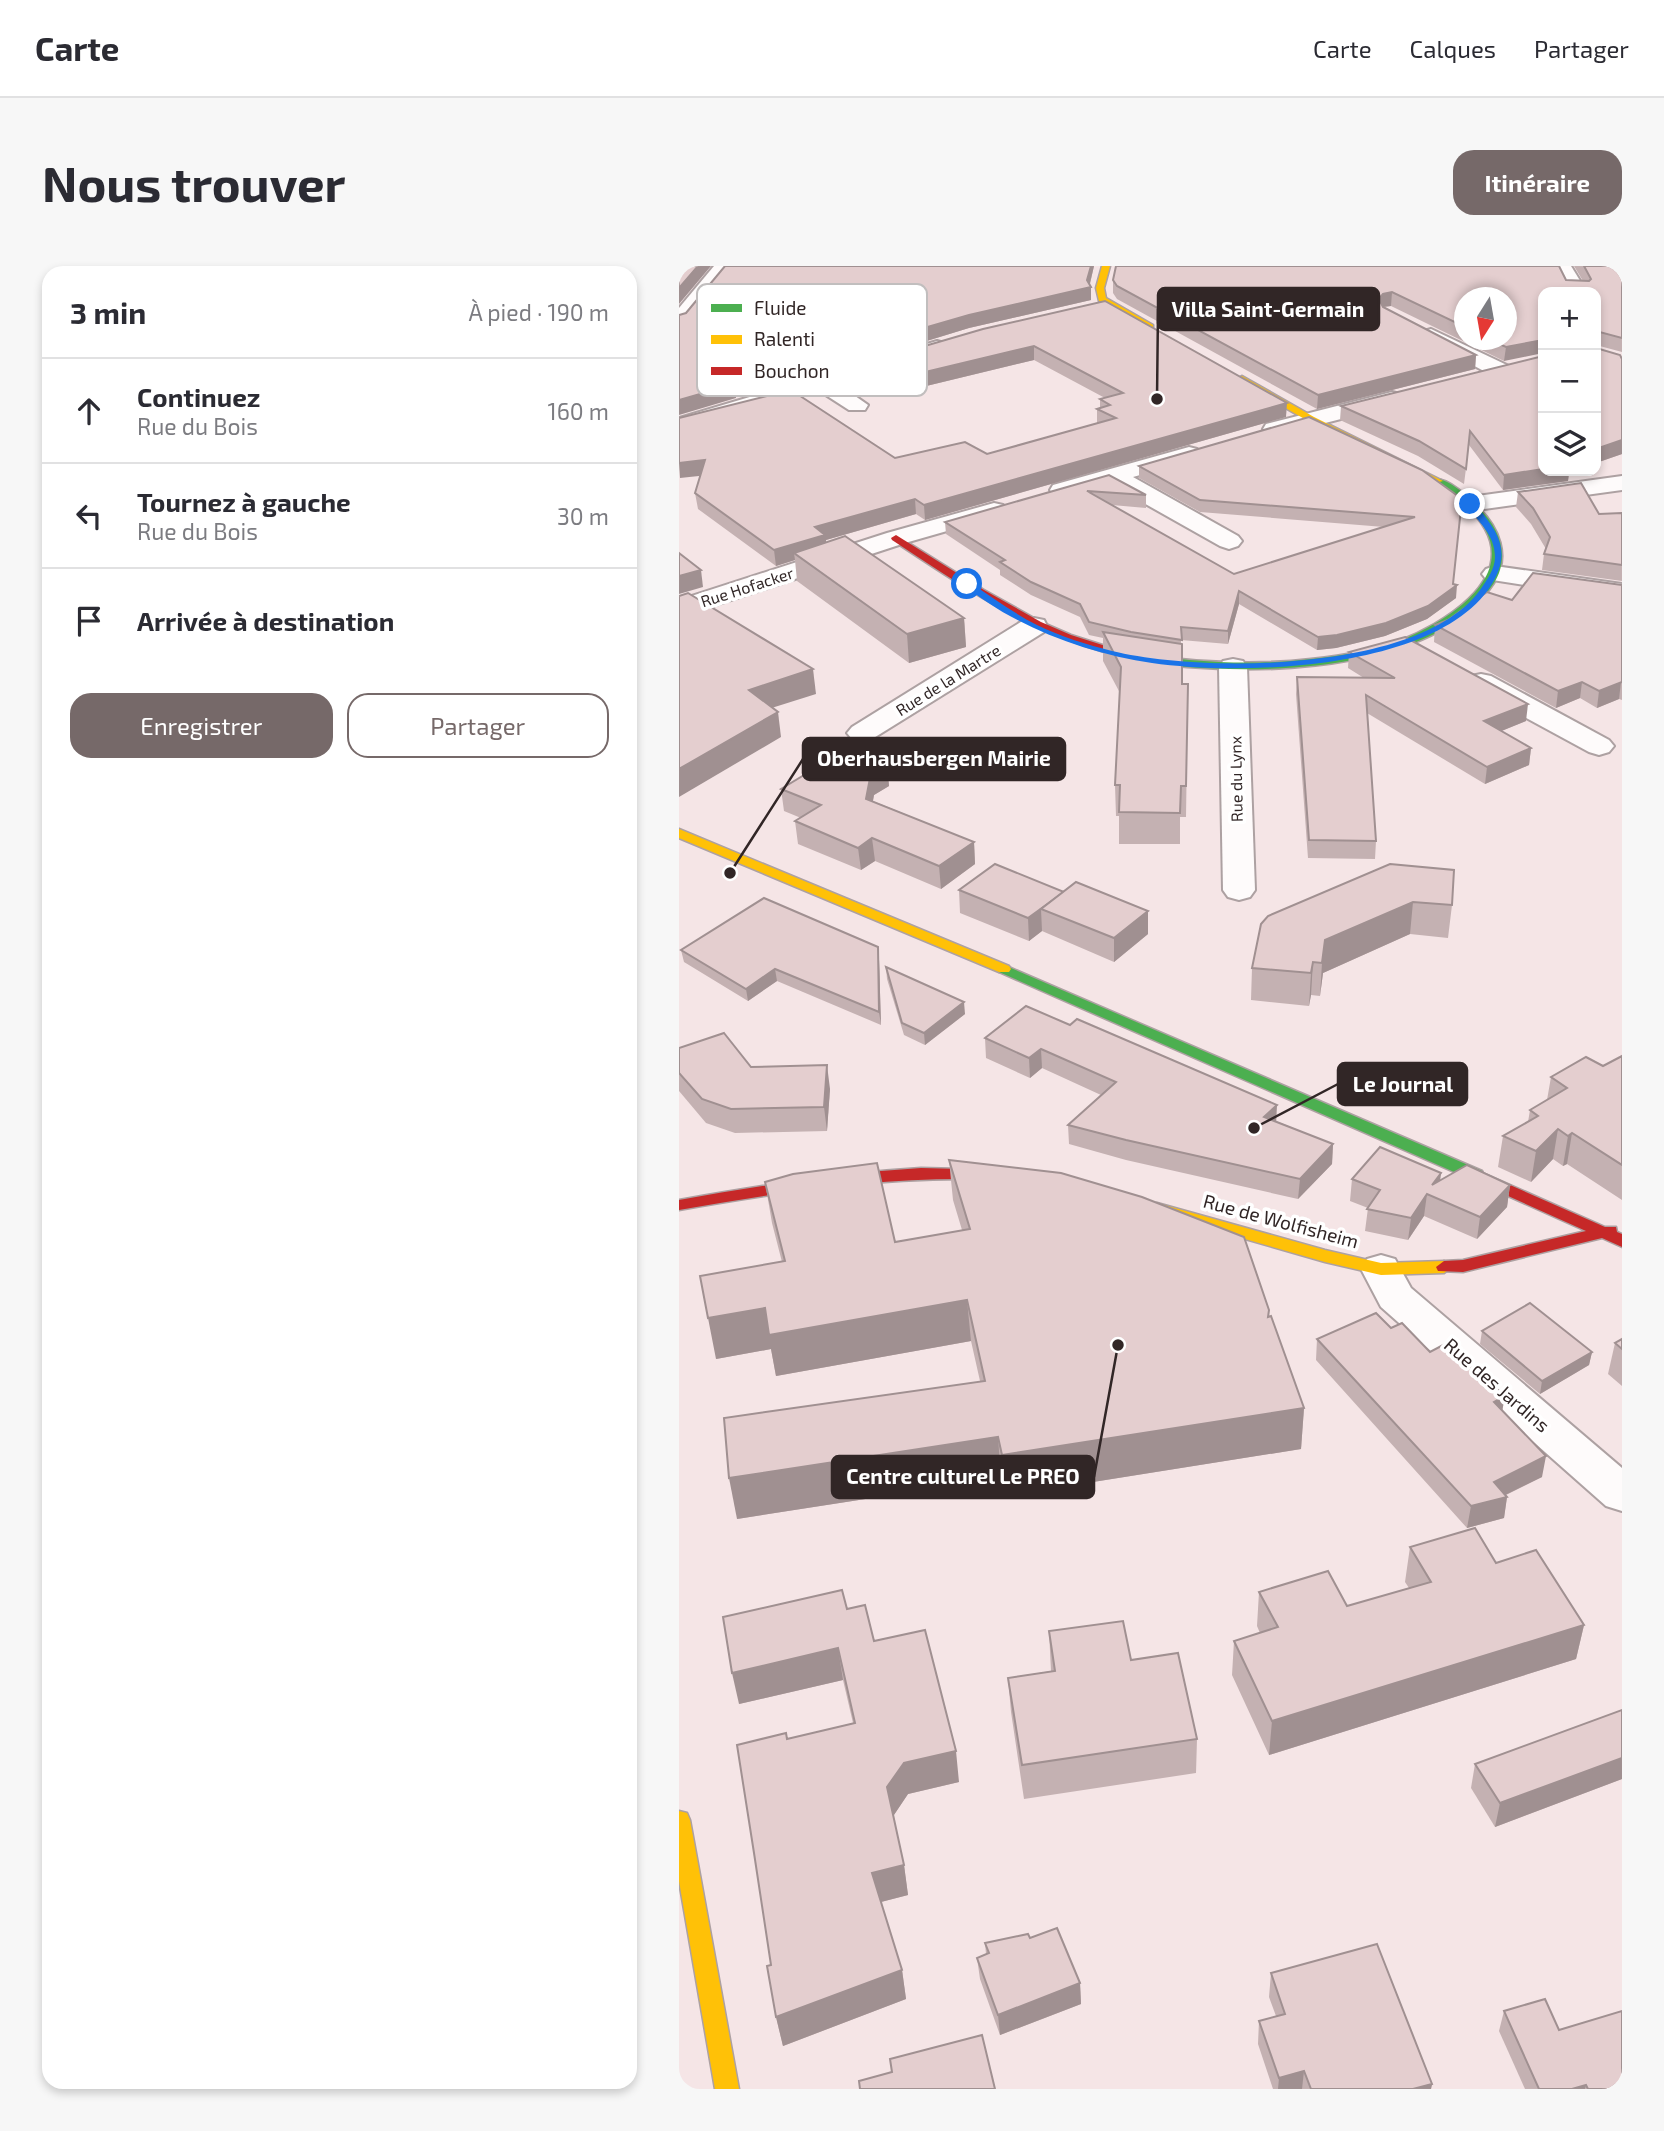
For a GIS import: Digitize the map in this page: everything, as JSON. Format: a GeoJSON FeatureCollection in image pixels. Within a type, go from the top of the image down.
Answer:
{"type":"FeatureCollection","features":[{"type":"Feature","properties":{"kind":"street"},"geometry":{"type":"LineString","coordinates":[[709,284],[724,266]]}},
{"type":"Feature","properties":{"kind":"street"},"geometry":{"type":"LineString","coordinates":[[1106,266],[1100,294],[1108,305],[1169,338]]}},
{"type":"Feature","properties":{"kind":"street"},"geometry":{"type":"LineString","coordinates":[[1561,266],[1574,287]]}},
{"type":"Feature","properties":{"kind":"street"},"geometry":{"type":"LineString","coordinates":[[679,321],[697,299]]}},
{"type":"Feature","properties":{"kind":"street"},"geometry":{"type":"LineString","coordinates":[[1083,311],[1108,305]]}},
{"type":"Feature","properties":{"kind":"street"},"geometry":{"type":"LineString","coordinates":[[1413,326],[1513,370],[1465,382]]}},
{"type":"Feature","properties":{"kind":"street"},"geometry":{"type":"LineString","coordinates":[[927,350],[951,343]]}},
{"type":"Feature","properties":{"kind":"street"},"geometry":{"type":"LineString","coordinates":[[896,538],[1034,626],[1079,644],[1119,655],[1165,662],[1233,667],[1342,658],[1406,641],[1436,629],[1465,611],[1479,597],[1495,574],[1499,556],[1491,528],[1470,504],[1432,478],[1311,418],[1228,371]]}},
{"type":"Feature","properties":{"kind":"street"},"geometry":{"type":"LineString","coordinates":[[1257,434],[1311,418],[1414,394]]}},
{"type":"Feature","properties":{"kind":"street"},"geometry":{"type":"LineString","coordinates":[[679,425],[774,396]]}},
{"type":"Feature","properties":{"kind":"street"},"geometry":{"type":"LineString","coordinates":[[843,396],[857,405]]}},
{"type":"Feature","properties":{"kind":"street"},"geometry":{"type":"LineString","coordinates":[[1036,498],[1205,449]]}},
{"type":"Feature","properties":{"kind":"street"},"geometry":{"type":"LineString","coordinates":[[1112,476],[1229,541]]}},
{"type":"Feature","properties":{"kind":"street"},"geometry":{"type":"LineString","coordinates":[[1470,504],[1622,483]]}},
{"type":"Feature","properties":{"kind":"street","name":"Rue Hofacker"},"geometry":{"type":"LineString","coordinates":[[679,609],[896,538],[1011,505]]}},
{"type":"Feature","properties":{"kind":"street"},"geometry":{"type":"LineString","coordinates":[[1495,574],[1622,592]]}},
{"type":"Feature","properties":{"kind":"street","name":"Rue de la Martre"},"geometry":{"type":"LineString","coordinates":[[862,733],[1034,626]]}},
{"type":"Feature","properties":{"kind":"street"},"geometry":{"type":"LineString","coordinates":[[1406,641],[1599,746]]}},
{"type":"Feature","properties":{"kind":"street","name":"Rue du Lynx"},"geometry":{"type":"LineString","coordinates":[[1233,667],[1238,890]]}},
{"type":"Feature","properties":{"kind":"street"},"geometry":{"type":"LineString","coordinates":[[679,833],[891,920],[1283,1088],[1622,1241]]}},
{"type":"Feature","properties":{"kind":"street"},"geometry":{"type":"LineString","coordinates":[[679,1205],[820,1181],[909,1171],[955,1171],[1021,1177]]}},
{"type":"Feature","properties":{"kind":"street","name":"Rue de Wolfisheim"},"geometry":{"type":"LineString","coordinates":[[1146,1205],[1325,1256],[1381,1269],[1464,1266],[1622,1227]]}},
{"type":"Feature","properties":{"kind":"street","name":"Rue des Jardins"},"geometry":{"type":"LineString","coordinates":[[1381,1269],[1395,1297],[1622,1494]]}},
{"type":"Feature","properties":{"kind":"street"},"geometry":{"type":"LineString","coordinates":[[679,1820],[727,2089]]}},
{"type":"Feature","properties":{"kind":"building"},"geometry":{"type":"Polygon","coordinates":[[[679,266],[698,266],[679,288],[679,266]]]}},
{"type":"Feature","properties":{"kind":"building"},"geometry":{"type":"Polygon","coordinates":[[[725,266],[1091,266],[1087,280],[1091,287],[927,327],[927,284],[710,284],[725,266]]]}},
{"type":"Feature","properties":{"kind":"building"},"geometry":{"type":"Polygon","coordinates":[[[1116,266],[1559,266],[1566,280],[1589,281],[1591,279],[1584,266],[1622,266],[1622,338],[1601,332],[1601,287],[1538,287],[1538,341],[1517,345],[1517,287],[1454,287],[1454,322],[1392,292],[1383,294],[1379,299],[1383,307],[1454,344],[1454,350],[1466,350],[1476,355],[1318,395],[1117,286],[1113,280],[1116,266]]]}},
{"type":"Feature","properties":{"kind":"building"},"geometry":{"type":"Polygon","coordinates":[[[697,300],[697,395],[679,400],[679,315],[686,313],[697,300]]]}},
{"type":"Feature","properties":{"kind":"building"},"geometry":{"type":"Polygon","coordinates":[[[1105,301],[1287,403],[924,505],[915,499],[815,527],[825,535],[774,550],[695,493],[705,460],[679,463],[679,418],[767,396],[800,396],[895,458],[965,442],[987,454],[1116,418],[1097,409],[1110,405],[1100,399],[1123,393],[1034,346],[927,372],[927,345],[983,329],[1105,301]]]}},
{"type":"Feature","properties":{"kind":"building"},"geometry":{"type":"Polygon","coordinates":[[[1601,349],[1620,355],[1622,359],[1622,440],[1601,447],[1601,349]]]}},
{"type":"Feature","properties":{"kind":"building"},"geometry":{"type":"Polygon","coordinates":[[[1538,357],[1538,470],[1504,475],[1470,431],[1466,469],[1419,441],[1341,406],[1538,357]]]}},
{"type":"Feature","properties":{"kind":"building"},"geometry":{"type":"Polygon","coordinates":[[[1309,417],[1422,470],[1462,499],[1453,584],[1457,585],[1428,606],[1386,623],[1318,637],[1239,591],[1228,631],[1181,627],[1182,640],[1089,622],[1080,604],[1031,582],[1000,562],[1005,560],[945,522],[1109,475],[1146,495],[1087,491],[1234,574],[1415,517],[1200,500],[1139,466],[1309,417]]]}},
{"type":"Feature","properties":{"kind":"building"},"geometry":{"type":"Polygon","coordinates":[[[1581,483],[1599,514],[1622,513],[1622,565],[1544,554],[1550,537],[1533,508],[1518,492],[1581,483]]]}},
{"type":"Feature","properties":{"kind":"building"},"geometry":{"type":"Polygon","coordinates":[[[845,536],[964,618],[907,634],[794,553],[845,536]]]}},
{"type":"Feature","properties":{"kind":"building"},"geometry":{"type":"Polygon","coordinates":[[[679,553],[701,570],[679,576],[679,553]]]}},
{"type":"Feature","properties":{"kind":"building"},"geometry":{"type":"Polygon","coordinates":[[[1533,573],[1622,585],[1622,682],[1599,691],[1582,682],[1558,691],[1435,625],[1448,620],[1487,592],[1512,600],[1533,573]]]}},
{"type":"Feature","properties":{"kind":"building"},"geometry":{"type":"Polygon","coordinates":[[[688,593],[813,669],[749,690],[778,712],[679,769],[679,596],[688,593]]]}},
{"type":"Feature","properties":{"kind":"building"},"geometry":{"type":"Polygon","coordinates":[[[1103,632],[1182,644],[1182,684],[1188,684],[1186,786],[1181,786],[1180,813],[1119,812],[1120,785],[1115,785],[1121,667],[1103,632]]]}},
{"type":"Feature","properties":{"kind":"building"},"geometry":{"type":"Polygon","coordinates":[[[1405,637],[1528,704],[1484,721],[1531,748],[1487,767],[1366,695],[1376,841],[1309,840],[1297,677],[1395,678],[1349,652],[1405,637]]]}},
{"type":"Feature","properties":{"kind":"building"},"geometry":{"type":"Polygon","coordinates":[[[847,749],[887,764],[871,773],[866,799],[974,842],[939,866],[872,838],[858,848],[795,821],[821,805],[781,789],[847,749]]]}},
{"type":"Feature","properties":{"kind":"building"},"geometry":{"type":"Polygon","coordinates":[[[995,864],[1064,892],[1028,918],[959,890],[995,864]]]}},
{"type":"Feature","properties":{"kind":"building"},"geometry":{"type":"Polygon","coordinates":[[[1390,864],[1454,870],[1452,905],[1413,902],[1325,940],[1322,963],[1313,962],[1311,973],[1252,968],[1261,924],[1268,916],[1390,864]]]}},
{"type":"Feature","properties":{"kind":"building"},"geometry":{"type":"Polygon","coordinates":[[[1076,882],[1148,911],[1114,938],[1041,909],[1076,882]]]}},
{"type":"Feature","properties":{"kind":"building"},"geometry":{"type":"Polygon","coordinates":[[[764,898],[878,947],[879,1012],[775,969],[746,989],[681,950],[764,898]]]}},
{"type":"Feature","properties":{"kind":"building"},"geometry":{"type":"Polygon","coordinates":[[[886,967],[964,1002],[924,1033],[902,1023],[886,967]]]}},
{"type":"Feature","properties":{"kind":"building"},"geometry":{"type":"Polygon","coordinates":[[[1026,1006],[1070,1025],[1077,1019],[1277,1105],[1264,1117],[1333,1144],[1300,1179],[1068,1125],[1116,1082],[1041,1049],[1029,1058],[985,1038],[1026,1006]]]}},
{"type":"Feature","properties":{"kind":"building"},"geometry":{"type":"Polygon","coordinates":[[[724,1033],[751,1067],[827,1065],[824,1107],[731,1109],[702,1099],[679,1073],[679,1048],[724,1033]]]}},
{"type":"Feature","properties":{"kind":"building"},"geometry":{"type":"Polygon","coordinates":[[[1622,1056],[1622,1165],[1572,1133],[1568,1136],[1558,1129],[1536,1151],[1503,1136],[1538,1116],[1530,1110],[1567,1088],[1551,1077],[1586,1057],[1603,1066],[1622,1056]]]}},
{"type":"Feature","properties":{"kind":"building"},"geometry":{"type":"Polygon","coordinates":[[[1380,1147],[1441,1173],[1432,1185],[1467,1165],[1510,1185],[1480,1217],[1427,1194],[1411,1218],[1367,1209],[1380,1190],[1352,1179],[1380,1147]]]}},
{"type":"Feature","properties":{"kind":"building"},"geometry":{"type":"Polygon","coordinates":[[[949,1160],[1061,1173],[1142,1197],[1244,1237],[1269,1310],[1268,1317],[1271,1316],[1304,1408],[1002,1455],[998,1437],[729,1478],[724,1418],[985,1381],[967,1300],[769,1335],[765,1308],[708,1318],[700,1276],[785,1261],[765,1182],[793,1174],[877,1163],[895,1242],[970,1229],[949,1160]]]}},
{"type":"Feature","properties":{"kind":"building"},"geometry":{"type":"Polygon","coordinates":[[[1530,1303],[1592,1352],[1542,1381],[1482,1331],[1530,1303]]]}},
{"type":"Feature","properties":{"kind":"building"},"geometry":{"type":"Polygon","coordinates":[[[1376,1313],[1391,1328],[1402,1323],[1430,1352],[1445,1344],[1505,1396],[1494,1402],[1546,1456],[1494,1482],[1507,1497],[1471,1506],[1317,1339],[1376,1313]]]}},
{"type":"Feature","properties":{"kind":"building"},"geometry":{"type":"Polygon","coordinates":[[[1622,1339],[1622,1349],[1615,1343],[1622,1339]]]}},
{"type":"Feature","properties":{"kind":"building"},"geometry":{"type":"Polygon","coordinates":[[[1475,1528],[1496,1563],[1536,1550],[1584,1625],[1272,1721],[1234,1641],[1278,1627],[1259,1592],[1328,1571],[1347,1606],[1431,1582],[1410,1547],[1475,1528]]]}},
{"type":"Feature","properties":{"kind":"building"},"geometry":{"type":"Polygon","coordinates":[[[842,1590],[847,1609],[865,1605],[874,1641],[925,1630],[956,1751],[904,1763],[887,1787],[904,1865],[872,1873],[902,1970],[776,2017],[767,1966],[771,1965],[737,1745],[786,1733],[787,1739],[855,1723],[838,1648],[732,1673],[723,1617],[842,1590]]]}},
{"type":"Feature","properties":{"kind":"building"},"geometry":{"type":"Polygon","coordinates":[[[1123,1621],[1131,1660],[1178,1653],[1197,1739],[1022,1765],[1008,1678],[1055,1671],[1049,1631],[1123,1621]]]}},
{"type":"Feature","properties":{"kind":"building"},"geometry":{"type":"Polygon","coordinates":[[[1622,1710],[1622,1758],[1500,1803],[1475,1764],[1622,1710]]]}},
{"type":"Feature","properties":{"kind":"building"},"geometry":{"type":"Polygon","coordinates":[[[1057,1928],[1080,1983],[998,2015],[977,1958],[989,1953],[985,1943],[1028,1934],[1030,1938],[1057,1928]]]}},
{"type":"Feature","properties":{"kind":"building"},"geometry":{"type":"Polygon","coordinates":[[[1377,1944],[1432,2084],[1413,2089],[1311,2089],[1304,2071],[1279,2078],[1259,2021],[1285,2014],[1271,1973],[1377,1944]]]}},
{"type":"Feature","properties":{"kind":"building"},"geometry":{"type":"Polygon","coordinates":[[[1545,1999],[1559,2030],[1622,2011],[1622,2089],[1588,2089],[1586,2085],[1572,2089],[1539,2089],[1504,2011],[1545,1999]]]}},
{"type":"Feature","properties":{"kind":"building"},"geometry":{"type":"Polygon","coordinates":[[[982,2035],[995,2089],[860,2089],[859,2081],[892,2072],[890,2059],[982,2035]]]}},
{"type":"Feature","properties":{"kind":"traffic: fast"},"geometry":{"type":"LineString","coordinates":[[1131,656],[1214,665],[1311,663],[1358,656],[1402,643],[1441,625],[1485,588],[1494,572],[1497,557],[1496,543],[1483,518],[1462,498],[1438,481]]}},
{"type":"Feature","properties":{"kind":"traffic: fast"},"geometry":{"type":"LineString","coordinates":[[1004,969],[1476,1175]]}},
{"type":"Feature","properties":{"kind":"traffic: slow"},"geometry":{"type":"LineString","coordinates":[[1106,266],[1100,288],[1102,299],[1150,327]]}},
{"type":"Feature","properties":{"kind":"traffic: slow"},"geometry":{"type":"LineString","coordinates":[[1242,379],[1311,419],[1438,481]]}},
{"type":"Feature","properties":{"kind":"traffic: slow"},"geometry":{"type":"LineString","coordinates":[[679,833],[1004,969]]}},
{"type":"Feature","properties":{"kind":"traffic: slow"},"geometry":{"type":"LineString","coordinates":[[1157,1208],[1325,1256],[1381,1269],[1444,1267]]}},
{"type":"Feature","properties":{"kind":"traffic: slow"},"geometry":{"type":"LineString","coordinates":[[679,1820],[727,2089]]}},
{"type":"Feature","properties":{"kind":"traffic: jam"},"geometry":{"type":"LineString","coordinates":[[896,538],[980,593],[1037,625],[1067,638],[1131,656]]}},
{"type":"Feature","properties":{"kind":"traffic: jam"},"geometry":{"type":"LineString","coordinates":[[679,1205],[800,1185],[881,1176],[962,1173],[1003,1175]]}},
{"type":"Feature","properties":{"kind":"traffic: jam"},"geometry":{"type":"LineString","coordinates":[[1476,1175],[1622,1241]]}},
{"type":"Feature","properties":{"kind":"traffic: jam"},"geometry":{"type":"LineString","coordinates":[[1444,1267],[1463,1266],[1610,1231]]}},
{"type":"Feature","properties":{"kind":"place","name":"Villa Saint-Germain"},"geometry":{"type":"Point","coordinates":[1157,399]}},
{"type":"Feature","properties":{"kind":"place","name":"Oberhausbergen Mairie"},"geometry":{"type":"Point","coordinates":[730,873]}},
{"type":"Feature","properties":{"kind":"place","name":"Le Journal"},"geometry":{"type":"Point","coordinates":[1254,1128]}},
{"type":"Feature","properties":{"kind":"place","name":"Centre culturel Le PREO"},"geometry":{"type":"Point","coordinates":[1118,1345]}},
{"type":"Feature","properties":{"kind":"route"},"geometry":{"type":"LineString","coordinates":[[967,584],[1009,612],[1053,635],[1108,652],[1152,661],[1233,667],[1342,658],[1376,651],[1436,629],[1473,604],[1485,590],[1495,574],[1499,556],[1491,528],[1470,504]]}}]}
